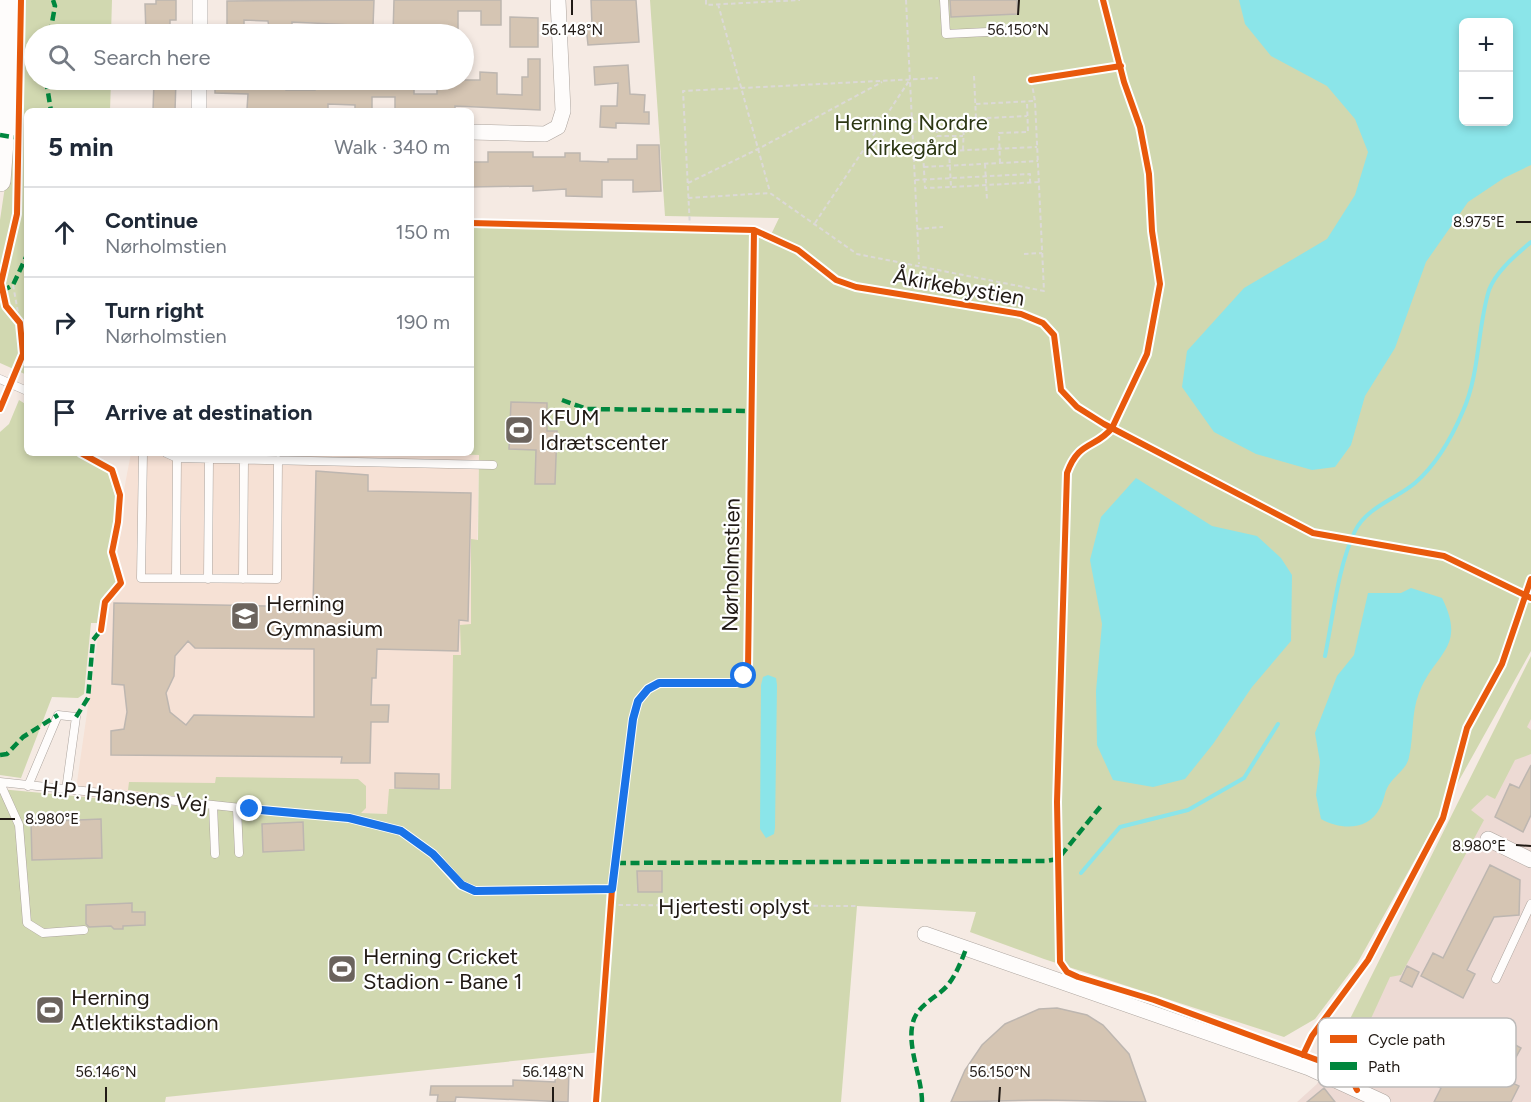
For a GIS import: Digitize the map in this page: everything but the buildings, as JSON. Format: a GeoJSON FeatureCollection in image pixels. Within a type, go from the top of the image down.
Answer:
{"type":"FeatureCollection","features":[{"type":"Feature","properties":{"kind":"street"},"geometry":{"type":"LineString","coordinates":[[0,181],[5,117],[8,0]]}},
{"type":"Feature","properties":{"kind":"street"},"geometry":{"type":"LineString","coordinates":[[200,0],[200,24]]}},
{"type":"Feature","properties":{"kind":"street"},"geometry":{"type":"LineString","coordinates":[[474,132],[545,134],[558,127],[563,111],[558,0]]}},
{"type":"Feature","properties":{"kind":"street"},"geometry":{"type":"LineString","coordinates":[[199,90],[199,108]]}},
{"type":"Feature","properties":{"kind":"street"},"geometry":{"type":"LineString","coordinates":[[1488,839],[1530,859]]}},
{"type":"Feature","properties":{"kind":"street"},"geometry":{"type":"LineString","coordinates":[[925,934],[1318,1072]]}},
{"type":"Feature","properties":{"kind":"street"},"geometry":{"type":"LineString","coordinates":[[1350,1087],[1383,1102]]}},
{"type":"Feature","properties":{"kind":"lane"},"geometry":{"type":"LineString","coordinates":[[944,0],[946,34],[1028,30]]}},
{"type":"Feature","properties":{"kind":"lane"},"geometry":{"type":"LineString","coordinates":[[0,379],[24,390]]}},
{"type":"Feature","properties":{"kind":"lane"},"geometry":{"type":"LineString","coordinates":[[143,456],[141,578],[277,579],[278,460]]}},
{"type":"Feature","properties":{"kind":"lane"},"geometry":{"type":"LineString","coordinates":[[173,456],[209,459],[493,465]]}},
{"type":"Feature","properties":{"kind":"lane"},"geometry":{"type":"LineString","coordinates":[[176,578],[177,458]]}},
{"type":"Feature","properties":{"kind":"lane"},"geometry":{"type":"LineString","coordinates":[[208,579],[209,459]]}},
{"type":"Feature","properties":{"kind":"lane"},"geometry":{"type":"LineString","coordinates":[[243,579],[244,459]]}},
{"type":"Feature","properties":{"kind":"lane"},"geometry":{"type":"LineString","coordinates":[[28,786],[58,715],[76,717],[66,790]]}},
{"type":"Feature","properties":{"kind":"lane","name":"H.P. Hansens Vej"},"geometry":{"type":"LineString","coordinates":[[0,783],[250,809]]}},
{"type":"Feature","properties":{"kind":"lane","name":"H.P. Hansens Vej"},"geometry":{"type":"LineString","coordinates":[[0,783],[19,825],[27,923],[43,933],[84,930]]}},
{"type":"Feature","properties":{"kind":"lane"},"geometry":{"type":"LineString","coordinates":[[213,805],[215,854]]}},
{"type":"Feature","properties":{"kind":"lane"},"geometry":{"type":"LineString","coordinates":[[237,808],[239,853]]}},
{"type":"Feature","properties":{"kind":"lane"},"geometry":{"type":"LineString","coordinates":[[1496,979],[1531,904]]}},
{"type":"Feature","properties":{"kind":"path"},"geometry":{"type":"LineString","coordinates":[[706,0],[706,5],[800,0]]}},
{"type":"Feature","properties":{"kind":"path"},"geometry":{"type":"LineString","coordinates":[[906,0],[919,264]]}},
{"type":"Feature","properties":{"kind":"path"},"geometry":{"type":"LineString","coordinates":[[718,4],[770,193]]}},
{"type":"Feature","properties":{"kind":"path"},"geometry":{"type":"LineString","coordinates":[[974,76],[976,119]]}},
{"type":"Feature","properties":{"kind":"path"},"geometry":{"type":"LineString","coordinates":[[688,198],[770,193],[857,254],[919,264],[1044,291],[1035,101],[1031,77],[1043,78]]}},
{"type":"Feature","properties":{"kind":"path"},"geometry":{"type":"LineString","coordinates":[[690,228],[683,91],[938,78]]}},
{"type":"Feature","properties":{"kind":"path"},"geometry":{"type":"LineString","coordinates":[[815,223],[910,80]]}},
{"type":"Feature","properties":{"kind":"path"},"geometry":{"type":"LineString","coordinates":[[687,183],[758,149],[885,81]]}},
{"type":"Feature","properties":{"kind":"path"},"geometry":{"type":"LineString","coordinates":[[976,104],[1035,101]]}},
{"type":"Feature","properties":{"kind":"path"},"geometry":{"type":"LineString","coordinates":[[1000,163],[999,133],[1028,132],[1027,102]]}},
{"type":"Feature","properties":{"kind":"path"},"geometry":{"type":"LineString","coordinates":[[912,122],[1027,116]]}},
{"type":"Feature","properties":{"kind":"path"},"geometry":{"type":"LineString","coordinates":[[963,150],[964,119]]}},
{"type":"Feature","properties":{"kind":"path"},"geometry":{"type":"LineString","coordinates":[[936,121],[937,136],[963,136]]}},
{"type":"Feature","properties":{"kind":"path"},"geometry":{"type":"LineString","coordinates":[[1037,147],[923,152],[925,188],[1039,182]]}},
{"type":"Feature","properties":{"kind":"path"},"geometry":{"type":"LineString","coordinates":[[949,151],[951,187]]}},
{"type":"Feature","properties":{"kind":"path"},"geometry":{"type":"LineString","coordinates":[[924,167],[1038,161]]}},
{"type":"Feature","properties":{"kind":"path"},"geometry":{"type":"LineString","coordinates":[[986,164],[987,200]]}},
{"type":"Feature","properties":{"kind":"path"},"geometry":{"type":"LineString","coordinates":[[915,180],[1030,174],[1030,183]]}},
{"type":"Feature","properties":{"kind":"path"},"geometry":{"type":"LineString","coordinates":[[678,227],[700,228]]}},
{"type":"Feature","properties":{"kind":"path"},"geometry":{"type":"LineString","coordinates":[[917,229],[943,227]]}},
{"type":"Feature","properties":{"kind":"path"},"geometry":{"type":"LineString","coordinates":[[1024,254],[1042,253]]}},
{"type":"Feature","properties":{"kind":"path"},"geometry":{"type":"LineString","coordinates":[[14,285],[20,323]]}},
{"type":"Feature","properties":{"kind":"path"},"geometry":{"type":"LineString","coordinates":[[6,306],[20,323]]}},
{"type":"Feature","properties":{"kind":"path"},"geometry":{"type":"LineString","coordinates":[[610,917],[611,897]]}},
{"type":"Feature","properties":{"kind":"shaded area"},"geometry":{"type":"Polygon","coordinates":[[[479,455],[472,817],[191,807],[75,796],[104,595],[130,456],[479,455]]]}},
{"type":"Feature","properties":{"kind":"shaded area"},"geometry":{"type":"Polygon","coordinates":[[[1531,680],[1531,1102],[1297,1102],[1318,1082],[1318,1087],[1516,1087],[1516,1018],[1352,1018],[1531,680]]]}},
{"type":"Feature","properties":{"kind":"green space"},"geometry":{"type":"Polygon","coordinates":[[[20,0],[112,0],[111,24],[24,24],[24,90],[111,90],[110,108],[24,108],[24,374],[0,363],[0,220],[12,139],[20,0]]]}},
{"type":"Feature","properties":{"kind":"green space","name":"Herning Nordre Kirkegård"},"geometry":{"type":"Polygon","coordinates":[[[650,0],[1531,0],[1531,651],[1358,962],[1315,1019],[1284,1037],[1044,959],[970,932],[976,912],[857,906],[841,1102],[598,1102],[601,1052],[166,1097],[165,1102],[0,1102],[0,789],[191,807],[286,811],[128,790],[129,782],[215,783],[216,777],[358,779],[366,786],[366,808],[361,813],[387,814],[389,789],[451,789],[453,655],[461,655],[460,625],[471,624],[471,539],[478,540],[479,455],[474,455],[474,227],[746,233],[768,241],[779,218],[665,216],[650,0]]]}},
{"type":"Feature","properties":{"kind":"green space"},"geometry":{"type":"Polygon","coordinates":[[[19,400],[24,403],[24,456],[78,456],[108,472],[116,500],[109,552],[117,582],[104,595],[99,623],[91,623],[84,694],[78,698],[52,697],[21,778],[0,775],[0,432],[9,424],[19,400]]]}},
{"type":"Feature","properties":{"kind":"green space"},"geometry":{"type":"Polygon","coordinates":[[[1531,656],[1531,719],[1527,727],[1531,730],[1531,754],[1515,760],[1495,799],[1487,795],[1471,810],[1484,820],[1401,975],[1390,977],[1371,1018],[1350,1018],[1531,656]]]}},
{"type":"Feature","properties":{"kind":"water"},"geometry":{"type":"Polygon","coordinates":[[[1239,0],[1531,0],[1531,165],[1504,178],[1468,202],[1426,262],[1395,348],[1365,396],[1351,445],[1335,467],[1312,470],[1256,454],[1214,432],[1182,387],[1187,351],[1244,288],[1327,239],[1355,195],[1368,152],[1355,119],[1327,86],[1271,56],[1245,24],[1239,0]]]}},
{"type":"Feature","properties":{"kind":"water"},"geometry":{"type":"Polygon","coordinates":[[[1136,478],[1212,526],[1257,536],[1281,558],[1292,575],[1291,641],[1252,687],[1213,744],[1185,779],[1153,787],[1113,780],[1097,745],[1096,691],[1102,624],[1090,560],[1101,517],[1136,478]]]}},
{"type":"Feature","properties":{"kind":"water"},"geometry":{"type":"Polygon","coordinates":[[[1411,588],[1442,598],[1449,615],[1451,628],[1446,649],[1426,679],[1416,701],[1408,761],[1389,785],[1380,808],[1369,821],[1354,826],[1329,823],[1321,819],[1316,795],[1320,762],[1315,733],[1337,676],[1354,655],[1368,593],[1401,593],[1411,588]]]}},
{"type":"Feature","properties":{"kind":"water"},"geometry":{"type":"Polygon","coordinates":[[[768,675],[776,678],[777,685],[775,828],[774,834],[766,838],[760,829],[761,685],[763,677],[768,675]]]}},
{"type":"Feature","properties":{"kind":"waterway"},"geometry":{"type":"LineString","coordinates":[[1325,656],[1340,576],[1355,531],[1374,509],[1415,483],[1443,450],[1459,421],[1469,396],[1489,290],[1501,270],[1531,242]]}},
{"type":"Feature","properties":{"kind":"waterway"},"geometry":{"type":"LineString","coordinates":[[1081,873],[1120,827],[1188,810],[1244,778],[1278,724]]}},
{"type":"Feature","properties":{"kind":"marked path"},"geometry":{"type":"LineString","coordinates":[[52,24],[55,6],[53,0]]}},
{"type":"Feature","properties":{"kind":"marked path"},"geometry":{"type":"LineString","coordinates":[[48,90],[51,108]]}},
{"type":"Feature","properties":{"kind":"marked path"},"geometry":{"type":"LineString","coordinates":[[0,135],[19,138]]}},
{"type":"Feature","properties":{"kind":"marked path"},"geometry":{"type":"LineString","coordinates":[[2,291],[13,285],[24,261]]}},
{"type":"Feature","properties":{"kind":"marked path"},"geometry":{"type":"LineString","coordinates":[[562,400],[587,409],[751,411]]}},
{"type":"Feature","properties":{"kind":"marked path"},"geometry":{"type":"LineString","coordinates":[[76,717],[88,698],[93,640],[101,630]]}},
{"type":"Feature","properties":{"kind":"marked path"},"geometry":{"type":"LineString","coordinates":[[0,755],[7,754],[23,737],[58,715]]}},
{"type":"Feature","properties":{"kind":"marked path"},"geometry":{"type":"LineString","coordinates":[[617,863],[1046,861],[1058,859],[1101,806]]}},
{"type":"Feature","properties":{"kind":"marked path"},"geometry":{"type":"LineString","coordinates":[[922,1102],[911,1039],[914,1019],[920,1009],[950,982],[966,949]]}},
{"type":"Feature","properties":{"kind":"cycle path"},"geometry":{"type":"LineString","coordinates":[[0,409],[23,354],[20,323],[6,306],[1,283],[17,214],[21,0]]}},
{"type":"Feature","properties":{"kind":"cycle path"},"geometry":{"type":"LineString","coordinates":[[1103,0],[1124,82],[1140,127],[1149,174],[1152,231],[1160,284],[1147,354],[1112,428],[1106,435],[1082,450],[1072,462],[1067,473],[1057,802],[1060,962],[1067,972],[1078,977],[1154,1000],[1318,1060]]}},
{"type":"Feature","properties":{"kind":"cycle path"},"geometry":{"type":"LineString","coordinates":[[1031,80],[1121,66]]}},
{"type":"Feature","properties":{"kind":"cycle path","name":"Åkirkebystien"},"geometry":{"type":"LineString","coordinates":[[474,223],[754,230],[798,250],[836,280],[856,287],[1021,314],[1043,323],[1054,335],[1061,390],[1077,407],[1104,424],[1313,533],[1444,556],[1531,598]]}},
{"type":"Feature","properties":{"kind":"cycle path","name":"Nørholmstien"},"geometry":{"type":"LineString","coordinates":[[596,1102],[612,889],[633,719],[638,701],[648,689],[659,683],[736,683],[748,669],[754,230]]}},
{"type":"Feature","properties":{"kind":"cycle path"},"geometry":{"type":"LineString","coordinates":[[86,456],[112,470],[120,495],[112,552],[121,583],[105,602],[101,630]]}},
{"type":"Feature","properties":{"kind":"cycle path"},"geometry":{"type":"LineString","coordinates":[[1325,1018],[1368,960],[1443,818],[1467,728],[1502,664],[1531,579]]}},
{"type":"Feature","properties":{"kind":"cycle path"},"geometry":{"type":"LineString","coordinates":[[250,809],[349,818],[401,831],[433,854],[461,885],[475,891],[612,889]]}},
{"type":"Feature","properties":{"kind":"cycle path"},"geometry":{"type":"LineString","coordinates":[[1303,1055],[1318,1028]]}},
{"type":"Feature","properties":{"kind":"place","name":"KFUM Idrætscenter"},"geometry":{"type":"Point","coordinates":[519,430]}},
{"type":"Feature","properties":{"kind":"place","name":"Herning Gymnasium"},"geometry":{"type":"Point","coordinates":[245,616]}},
{"type":"Feature","properties":{"kind":"place","name":"Herning Cricket Stadion - Bane 1"},"geometry":{"type":"Point","coordinates":[342,969]}},
{"type":"Feature","properties":{"kind":"place","name":"Herning Atlektikstadion"},"geometry":{"type":"Point","coordinates":[50,1010]}},
{"type":"Feature","properties":{"kind":"route"},"geometry":{"type":"LineString","coordinates":[[250,809],[301,816],[349,818],[401,831],[433,854],[450,875],[462,885],[475,891],[612,889],[617,863],[628,755],[638,701],[648,689],[659,683],[672,681],[736,683],[744,676]]}}]}
